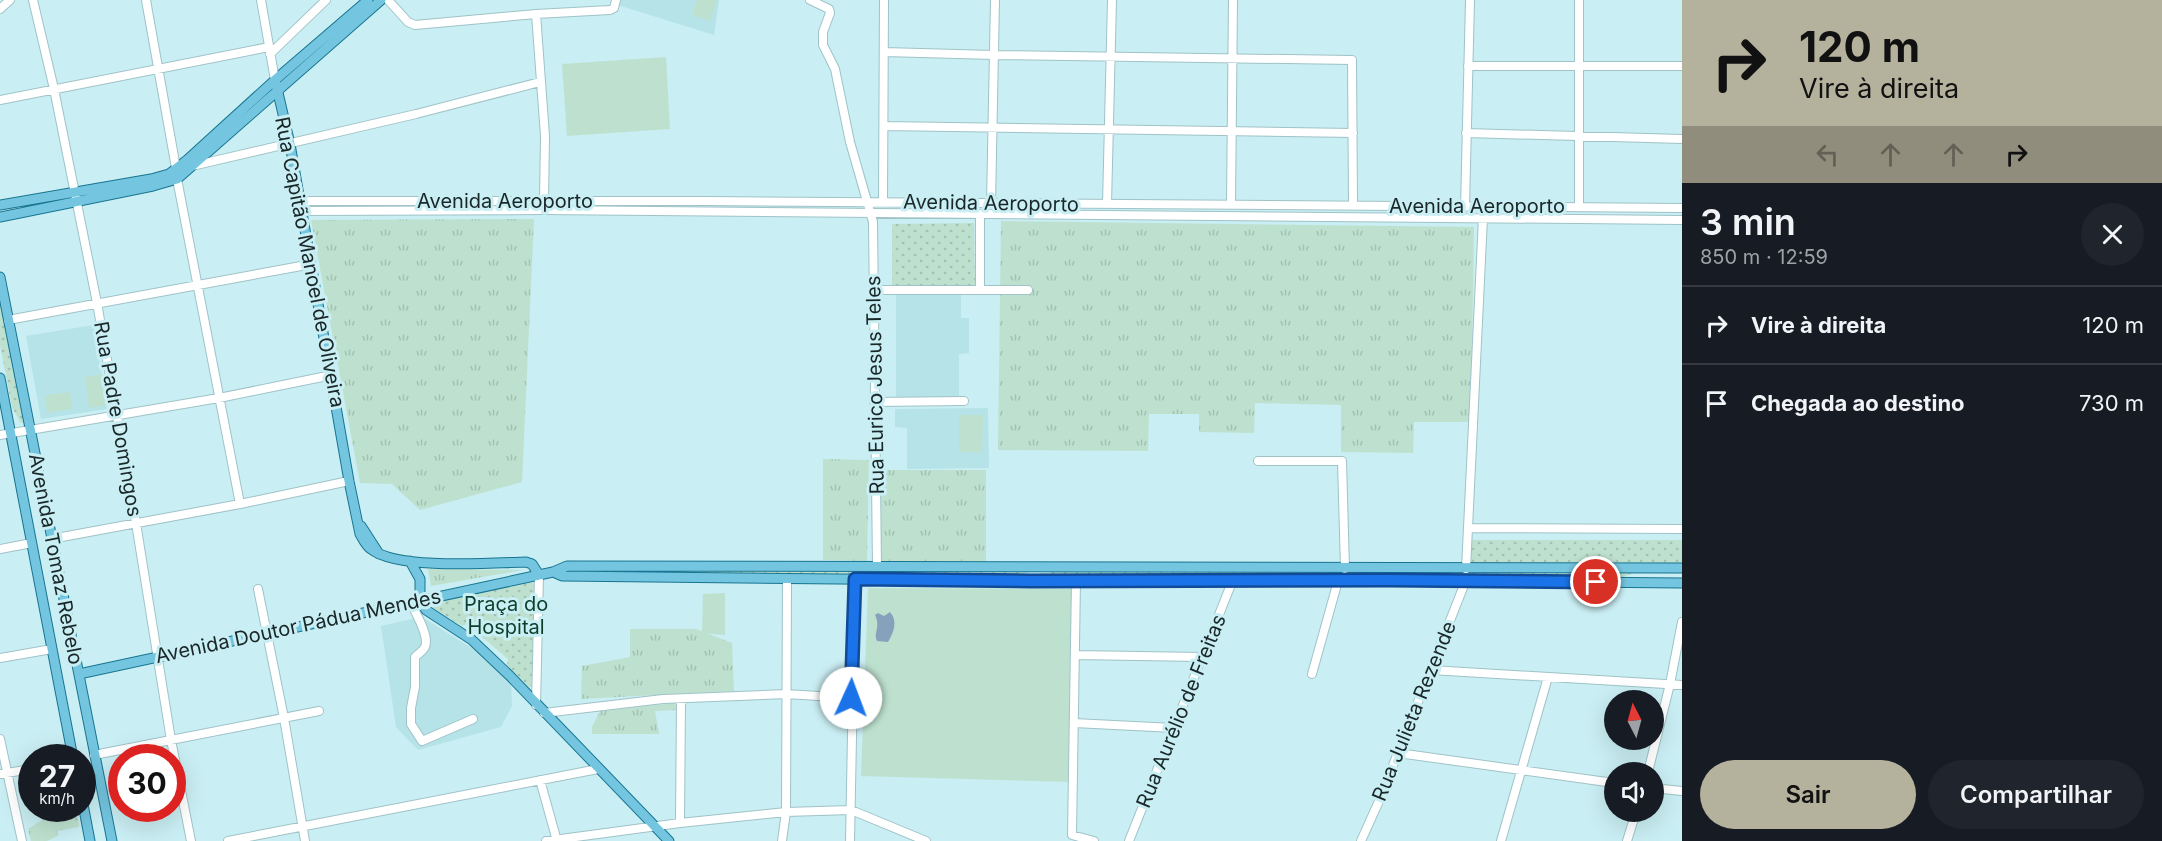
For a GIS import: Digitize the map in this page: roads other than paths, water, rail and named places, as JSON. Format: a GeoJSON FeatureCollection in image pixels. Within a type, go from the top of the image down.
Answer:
{"type":"FeatureCollection","features":[{"type":"Feature","properties":{"kind":"main road"},"geometry":{"type":"LineString","coordinates":[[0,217],[77,197],[177,179],[190,163],[275,80],[368,0]]}},
{"type":"Feature","properties":{"kind":"main road"},"geometry":{"type":"LineString","coordinates":[[213,142],[278,91],[381,0]]}},
{"type":"Feature","properties":{"kind":"main road","name":"Rua Capitão Manoel de Oliveira"},"geometry":{"type":"LineString","coordinates":[[275,80],[290,144],[350,481],[360,524],[379,554],[410,561]]}},
{"type":"Feature","properties":{"kind":"main road"},"geometry":{"type":"LineString","coordinates":[[152,182],[190,163]]}},
{"type":"Feature","properties":{"kind":"main road"},"geometry":{"type":"LineString","coordinates":[[0,205],[77,197]]}},
{"type":"Feature","properties":{"kind":"main road","name":"Avenida Tomaz Rebelo"},"geometry":{"type":"LineString","coordinates":[[0,277],[38,460],[51,539],[92,744]]}},
{"type":"Feature","properties":{"kind":"main road","name":"Avenida Tomaz Rebelo"},"geometry":{"type":"LineString","coordinates":[[0,378],[70,744]]}},
{"type":"Feature","properties":{"kind":"main road"},"geometry":{"type":"LineString","coordinates":[[410,561],[429,563],[526,562],[532,564],[539,575]]}},
{"type":"Feature","properties":{"kind":"main road"},"geometry":{"type":"LineString","coordinates":[[410,561],[420,579],[420,600],[426,610],[472,640],[669,841]]}},
{"type":"Feature","properties":{"kind":"main road"},"geometry":{"type":"LineString","coordinates":[[420,579],[429,563]]}},
{"type":"Feature","properties":{"kind":"main road"},"geometry":{"type":"LineString","coordinates":[[559,572],[585,565],[1345,569],[1682,568]]}},
{"type":"Feature","properties":{"kind":"main road"},"geometry":{"type":"LineString","coordinates":[[1031,581],[1033,567]]}},
{"type":"Feature","properties":{"kind":"main road"},"geometry":{"type":"LineString","coordinates":[[1639,568],[1639,583]]}},
{"type":"Feature","properties":{"kind":"main road"},"geometry":{"type":"LineString","coordinates":[[1390,580],[1391,569]]}},
{"type":"Feature","properties":{"kind":"main road"},"geometry":{"type":"LineString","coordinates":[[559,572],[787,579],[1076,582],[1466,580],[1682,583]]}},
{"type":"Feature","properties":{"kind":"main road","name":"Avenida Doutor Pádua Mendes"},"geometry":{"type":"LineString","coordinates":[[79,674],[559,572]]}},
{"type":"Feature","properties":{"kind":"main road"},"geometry":{"type":"LineString","coordinates":[[42,595],[62,592]]}},
{"type":"Feature","properties":{"kind":"main road","name":"Avenida Tomaz Rebelo"},"geometry":{"type":"LineString","coordinates":[[96,808],[107,820],[112,841]]}},
{"type":"Feature","properties":{"kind":"main road"},"geometry":{"type":"LineString","coordinates":[[88,829],[94,823],[107,820]]}},
{"type":"Feature","properties":{"kind":"main road","name":"Avenida Tomaz Rebelo"},"geometry":{"type":"LineString","coordinates":[[89,822],[90,841]]}},
{"type":"Feature","properties":{"kind":"street"},"geometry":{"type":"LineString","coordinates":[[0,9],[10,0]]}},
{"type":"Feature","properties":{"kind":"street","name":"Rua Padre Domingos"},"geometry":{"type":"LineString","coordinates":[[33,0],[77,197],[97,303],[136,523],[156,658],[191,841]]}},
{"type":"Feature","properties":{"kind":"street"},"geometry":{"type":"LineString","coordinates":[[146,0],[176,168]]}},
{"type":"Feature","properties":{"kind":"street","name":"Rua Capitão Manoel de Oliveira"},"geometry":{"type":"LineString","coordinates":[[261,0],[275,80]]}},
{"type":"Feature","properties":{"kind":"street"},"geometry":{"type":"LineString","coordinates":[[0,100],[270,51],[326,0]]}},
{"type":"Feature","properties":{"kind":"street"},"geometry":{"type":"LineString","coordinates":[[388,0],[408,22],[415,25],[610,10],[615,3]]}},
{"type":"Feature","properties":{"kind":"street"},"geometry":{"type":"LineString","coordinates":[[810,0],[822,2]]}},
{"type":"Feature","properties":{"kind":"street"},"geometry":{"type":"LineString","coordinates":[[883,202],[884,0]]}},
{"type":"Feature","properties":{"kind":"street"},"geometry":{"type":"LineString","coordinates":[[991,203],[995,0]]}},
{"type":"Feature","properties":{"kind":"street"},"geometry":{"type":"LineString","coordinates":[[1107,204],[1112,0]]}},
{"type":"Feature","properties":{"kind":"street"},"geometry":{"type":"LineString","coordinates":[[1231,204],[1233,0]]}},
{"type":"Feature","properties":{"kind":"street"},"geometry":{"type":"LineString","coordinates":[[1465,207],[1470,0]]}},
{"type":"Feature","properties":{"kind":"street"},"geometry":{"type":"LineString","coordinates":[[1579,0],[1579,207]]}},
{"type":"Feature","properties":{"kind":"street","name":"Rua Eurico Jesus Teles"},"geometry":{"type":"LineString","coordinates":[[822,2],[830,13],[823,32],[824,45],[835,69],[850,142],[872,214],[877,567]]}},
{"type":"Feature","properties":{"kind":"street"},"geometry":{"type":"LineString","coordinates":[[536,14],[545,136],[544,201]]}},
{"type":"Feature","properties":{"kind":"street"},"geometry":{"type":"LineString","coordinates":[[884,52],[994,56],[1352,60],[1353,205]]}},
{"type":"Feature","properties":{"kind":"street"},"geometry":{"type":"LineString","coordinates":[[1468,66],[1682,66]]}},
{"type":"Feature","properties":{"kind":"street"},"geometry":{"type":"LineString","coordinates":[[190,163],[290,144],[540,82]]}},
{"type":"Feature","properties":{"kind":"street"},"geometry":{"type":"LineString","coordinates":[[884,126],[1353,133]]}},
{"type":"Feature","properties":{"kind":"street"},"geometry":{"type":"LineString","coordinates":[[1466,133],[1682,139]]}},
{"type":"Feature","properties":{"kind":"street"},"geometry":{"type":"LineString","coordinates":[[177,179],[240,504]]}},
{"type":"Feature","properties":{"kind":"street","name":"Avenida Aeroporto"},"geometry":{"type":"LineString","coordinates":[[301,206],[544,201],[1682,208]]}},
{"type":"Feature","properties":{"kind":"street","name":"Avenida Aeroporto"},"geometry":{"type":"LineString","coordinates":[[301,206],[872,214],[1682,220]]}},
{"type":"Feature","properties":{"kind":"street"},"geometry":{"type":"LineString","coordinates":[[980,214],[980,290]]}},
{"type":"Feature","properties":{"kind":"street"},"geometry":{"type":"LineString","coordinates":[[1466,569],[1483,218]]}},
{"type":"Feature","properties":{"kind":"street"},"geometry":{"type":"LineString","coordinates":[[8,320],[312,264]]}},
{"type":"Feature","properties":{"kind":"street"},"geometry":{"type":"LineString","coordinates":[[873,290],[1028,290]]}},
{"type":"Feature","properties":{"kind":"street"},"geometry":{"type":"LineString","coordinates":[[0,435],[219,398],[332,375]]}},
{"type":"Feature","properties":{"kind":"street"},"geometry":{"type":"LineString","coordinates":[[874,402],[964,401]]}},
{"type":"Feature","properties":{"kind":"street"},"geometry":{"type":"LineString","coordinates":[[1258,461],[1342,461],[1345,569]]}},
{"type":"Feature","properties":{"kind":"street"},"geometry":{"type":"LineString","coordinates":[[51,539],[350,481]]}},
{"type":"Feature","properties":{"kind":"street"},"geometry":{"type":"LineString","coordinates":[[1468,528],[1682,529]]}},
{"type":"Feature","properties":{"kind":"street"},"geometry":{"type":"LineString","coordinates":[[0,549],[32,543]]}},
{"type":"Feature","properties":{"kind":"street"},"geometry":{"type":"LineString","coordinates":[[536,705],[539,575]]}},
{"type":"Feature","properties":{"kind":"street"},"geometry":{"type":"LineString","coordinates":[[782,841],[786,812],[787,579]]}},
{"type":"Feature","properties":{"kind":"street"},"geometry":{"type":"LineString","coordinates":[[850,841],[855,579]]}},
{"type":"Feature","properties":{"kind":"street","name":"Rua Julieta Rezende"},"geometry":{"type":"LineString","coordinates":[[1361,841],[1466,580]]}},
{"type":"Feature","properties":{"kind":"street"},"geometry":{"type":"LineString","coordinates":[[1312,674],[1338,581]]}},
{"type":"Feature","properties":{"kind":"street"},"geometry":{"type":"LineString","coordinates":[[1076,582],[1072,834],[1094,841]]}},
{"type":"Feature","properties":{"kind":"street","name":"Rua Aurélio de Freitas"},"geometry":{"type":"LineString","coordinates":[[1130,841],[1232,582]]}},
{"type":"Feature","properties":{"kind":"street"},"geometry":{"type":"LineString","coordinates":[[258,589],[284,718],[305,841]]}},
{"type":"Feature","properties":{"kind":"street"},"geometry":{"type":"LineString","coordinates":[[410,602],[423,627],[426,644],[425,648],[415,657],[411,724],[422,741],[473,719]]}},
{"type":"Feature","properties":{"kind":"street"},"geometry":{"type":"LineString","coordinates":[[1650,762],[1670,684],[1682,622]]}},
{"type":"Feature","properties":{"kind":"street"},"geometry":{"type":"LineString","coordinates":[[0,658],[52,649]]}},
{"type":"Feature","properties":{"kind":"street"},"geometry":{"type":"LineString","coordinates":[[1075,655],[1202,657]]}},
{"type":"Feature","properties":{"kind":"street"},"geometry":{"type":"LineString","coordinates":[[1431,670],[1682,685]]}},
{"type":"Feature","properties":{"kind":"street"},"geometry":{"type":"LineString","coordinates":[[1501,841],[1548,677]]}},
{"type":"Feature","properties":{"kind":"street"},"geometry":{"type":"LineString","coordinates":[[544,713],[663,699],[786,694],[851,698]]}},
{"type":"Feature","properties":{"kind":"street"},"geometry":{"type":"LineString","coordinates":[[680,823],[681,699]]}},
{"type":"Feature","properties":{"kind":"street"},"geometry":{"type":"LineString","coordinates":[[96,755],[319,711]]}},
{"type":"Feature","properties":{"kind":"street"},"geometry":{"type":"LineString","coordinates":[[1074,723],[1174,728]]}},
{"type":"Feature","properties":{"kind":"street"},"geometry":{"type":"LineString","coordinates":[[0,739],[4,773],[22,841]]}},
{"type":"Feature","properties":{"kind":"street"},"geometry":{"type":"LineString","coordinates":[[1398,753],[1604,782]]}},
{"type":"Feature","properties":{"kind":"street"},"geometry":{"type":"LineString","coordinates":[[228,841],[598,769]]}},
{"type":"Feature","properties":{"kind":"street"},"geometry":{"type":"LineString","coordinates":[[540,780],[557,840]]}},
{"type":"Feature","properties":{"kind":"street"},"geometry":{"type":"LineString","coordinates":[[1664,789],[1682,791]]}},
{"type":"Feature","properties":{"kind":"street"},"geometry":{"type":"LineString","coordinates":[[546,841],[606,837],[680,823],[786,812],[851,810],[926,841]]}},
{"type":"Feature","properties":{"kind":"street"},"geometry":{"type":"LineString","coordinates":[[1627,841],[1633,822]]}},
{"type":"Feature","properties":{"kind":"park label","name":"Praça do Hospital"},"geometry":{"type":"Point","coordinates":[506,616]}}]}
